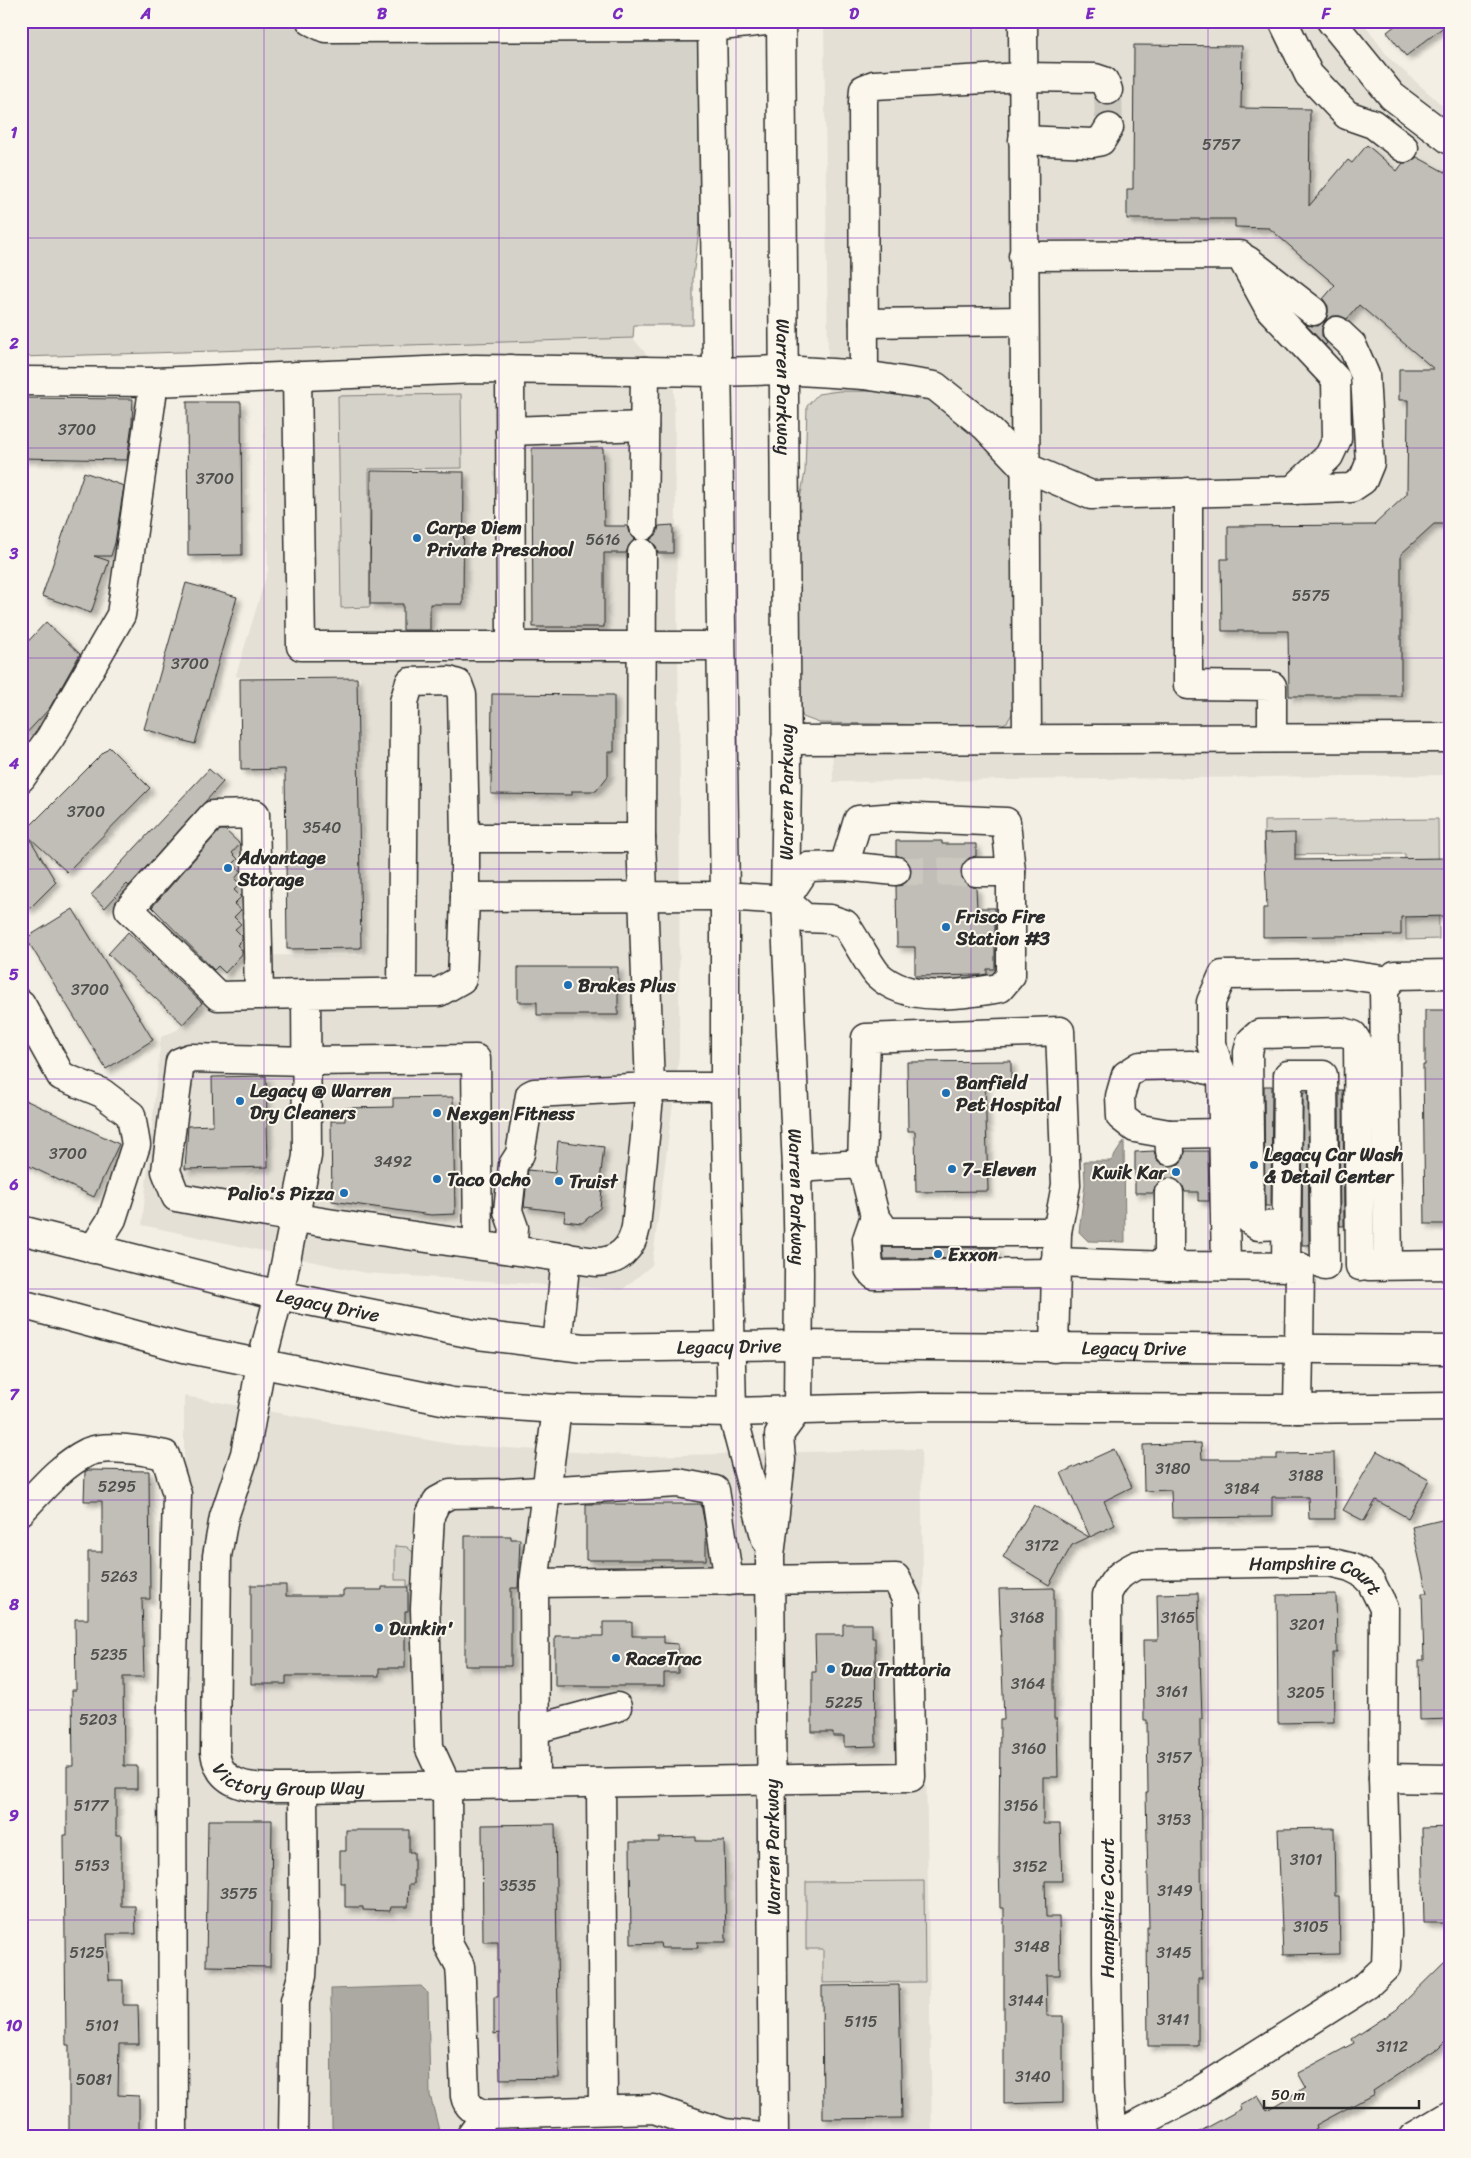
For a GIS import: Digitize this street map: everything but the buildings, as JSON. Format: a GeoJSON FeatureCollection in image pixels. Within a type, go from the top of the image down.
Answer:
{"type":"FeatureCollection","features":[{"type":"Feature","properties":{"kind":"main road"},"geometry":{"type":"LineString","coordinates":[[311,21],[325,28],[712,24],[765,21]]}},
{"type":"Feature","properties":{"kind":"main road","name":"Warren Parkway"},"geometry":{"type":"LineString","coordinates":[[774,2137],[770,1568],[780,1460],[779,1435],[798,1409],[797,1345],[800,1272],[785,900],[786,740],[781,21]]}},
{"type":"Feature","properties":{"kind":"main road"},"geometry":{"type":"LineString","coordinates":[[1022,21],[1026,738]]}},
{"type":"Feature","properties":{"kind":"main road"},"geometry":{"type":"LineString","coordinates":[[1283,21],[1309,75],[1334,102],[1347,115],[1373,124],[1404,148]]}},
{"type":"Feature","properties":{"kind":"main road"},"geometry":{"type":"LineString","coordinates":[[1331,21],[1392,96],[1450,140]]}},
{"type":"Feature","properties":{"kind":"main road","name":"Warren Parkway"},"geometry":{"type":"LineString","coordinates":[[712,24],[725,896],[725,1088],[732,1412],[770,1568]]}},
{"type":"Feature","properties":{"kind":"main road"},"geometry":{"type":"LineString","coordinates":[[864,375],[864,90],[874,85],[1022,78],[1096,78],[1104,81],[1108,90]]}},
{"type":"Feature","properties":{"kind":"main road"},"geometry":{"type":"LineString","coordinates":[[1023,140],[1092,143],[1101,141],[1109,128]]}},
{"type":"Feature","properties":{"kind":"main road"},"geometry":{"type":"LineString","coordinates":[[1023,256],[1240,255],[1313,311]]}},
{"type":"Feature","properties":{"kind":"main road"},"geometry":{"type":"LineString","coordinates":[[1240,255],[1269,308],[1336,379],[1337,439],[1330,456],[1293,490]]}},
{"type":"Feature","properties":{"kind":"main road"},"geometry":{"type":"LineString","coordinates":[[864,323],[1023,321]]}},
{"type":"Feature","properties":{"kind":"main road"},"geometry":{"type":"LineString","coordinates":[[21,381],[154,382],[510,370],[717,372],[783,370],[864,375],[935,386],[986,428],[1024,466],[1091,494],[1351,488],[1364,480],[1370,463],[1365,375],[1352,345],[1337,331]]}},
{"type":"Feature","properties":{"kind":"main road"},"geometry":{"type":"LineString","coordinates":[[510,370],[512,646]]}},
{"type":"Feature","properties":{"kind":"main road"},"geometry":{"type":"LineString","coordinates":[[643,526],[645,371]]}},
{"type":"Feature","properties":{"kind":"main road"},"geometry":{"type":"LineString","coordinates":[[297,376],[300,646],[720,646]]}},
{"type":"Feature","properties":{"kind":"main road"},"geometry":{"type":"LineString","coordinates":[[21,778],[50,738],[121,615],[154,382]]}},
{"type":"Feature","properties":{"kind":"main road"},"geometry":{"type":"LineString","coordinates":[[510,431],[644,426]]}},
{"type":"Feature","properties":{"kind":"main road"},"geometry":{"type":"LineString","coordinates":[[1188,492],[1188,685],[1272,686],[1272,738]]}},
{"type":"Feature","properties":{"kind":"main road"},"geometry":{"type":"LineString","coordinates":[[478,1245],[476,1059],[307,1061],[190,1058],[180,1062],[166,1171],[176,1197],[295,1220],[596,1262],[611,1260],[622,1254],[633,1240],[650,1087],[641,838],[642,552]]}},
{"type":"Feature","properties":{"kind":"main road"},"geometry":{"type":"LineString","coordinates":[[259,995],[255,814],[213,815],[129,909],[218,996],[439,992],[462,978],[465,838],[462,695],[458,684],[449,681],[410,682],[404,702],[402,992]]}},
{"type":"Feature","properties":{"kind":"main road"},"geometry":{"type":"LineString","coordinates":[[786,740],[1450,738]]}},
{"type":"Feature","properties":{"kind":"main road"},"geometry":{"type":"LineString","coordinates":[[465,897],[725,896],[785,900],[805,918],[830,919],[845,924],[877,974],[896,988],[927,994],[968,993],[1000,988],[1012,975],[1011,872],[1006,822],[896,817],[858,820],[844,866]]}},
{"type":"Feature","properties":{"kind":"main road"},"geometry":{"type":"LineString","coordinates":[[465,838],[641,838]]}},
{"type":"Feature","properties":{"kind":"main road"},"geometry":{"type":"LineString","coordinates":[[785,900],[807,867],[844,866],[896,871]]}},
{"type":"Feature","properties":{"kind":"main road"},"geometry":{"type":"LineString","coordinates":[[976,872],[1011,872]]}},
{"type":"Feature","properties":{"kind":"main road"},"geometry":{"type":"LineString","coordinates":[[1226,1266],[1222,1074],[1211,1044],[1211,1002],[1223,975],[1342,974],[1390,981]]}},
{"type":"Feature","properties":{"kind":"main road"},"geometry":{"type":"LineString","coordinates":[[1388,1265],[1384,989],[1395,975],[1450,974]]}},
{"type":"Feature","properties":{"kind":"main road","name":"Victory Group Way"},"geometry":{"type":"LineString","coordinates":[[306,994],[307,1156],[279,1295],[261,1364],[245,1454],[224,1517],[217,1556],[215,1752],[220,1769],[228,1779],[239,1785],[303,1788],[911,1777],[907,1601],[896,1578],[770,1568]]}},
{"type":"Feature","properties":{"kind":"main road"},"geometry":{"type":"LineString","coordinates":[[21,1004],[61,1076],[102,1093],[131,1115],[136,1145],[112,1219],[93,1249]]}},
{"type":"Feature","properties":{"kind":"main road"},"geometry":{"type":"LineString","coordinates":[[1054,1348],[1057,1232],[1066,1185],[1060,1031],[866,1038],[862,1164],[874,1216],[886,1232],[1057,1232]]}},
{"type":"Feature","properties":{"kind":"main road"},"geometry":{"type":"LineString","coordinates":[[1286,1225],[1258,1226],[1250,1220],[1248,1052],[1251,1041],[1259,1034],[1343,1032],[1353,1035],[1358,1043],[1360,1266]]}},
{"type":"Feature","properties":{"kind":"main road"},"geometry":{"type":"LineString","coordinates":[[1222,1074],[1192,1065],[1140,1066],[1126,1075],[1120,1096],[1122,1117],[1135,1128],[1170,1143],[1224,1133]]}},
{"type":"Feature","properties":{"kind":"main road"},"geometry":{"type":"LineString","coordinates":[[1298,1409],[1304,1267],[1323,1075],[1288,1075],[1286,1225],[1304,1267]]}},
{"type":"Feature","properties":{"kind":"main road"},"geometry":{"type":"LineString","coordinates":[[512,1250],[514,1228],[508,1212],[513,1165],[520,1154],[530,1095],[534,1093],[650,1087],[725,1088]]}},
{"type":"Feature","properties":{"kind":"main road"},"geometry":{"type":"LineString","coordinates":[[1358,1094],[1386,1093]]}},
{"type":"Feature","properties":{"kind":"main road"},"geometry":{"type":"LineString","coordinates":[[797,1168],[862,1164]]}},
{"type":"Feature","properties":{"kind":"main road"},"geometry":{"type":"LineString","coordinates":[[1169,1193],[1169,1266]]}},
{"type":"Feature","properties":{"kind":"main road"},"geometry":{"type":"LineString","coordinates":[[874,1216],[867,1239],[869,1270],[874,1275],[1055,1267],[1450,1265]]}},
{"type":"Feature","properties":{"kind":"main road","name":"Legacy Drive"},"geometry":{"type":"LineString","coordinates":[[21,1230],[279,1295],[478,1334],[583,1348],[797,1345],[1450,1350]]}},
{"type":"Feature","properties":{"kind":"main road"},"geometry":{"type":"LineString","coordinates":[[557,1345],[566,1258]]}},
{"type":"Feature","properties":{"kind":"main road"},"geometry":{"type":"LineString","coordinates":[[21,1304],[184,1348],[452,1402],[557,1409],[732,1412],[921,1407],[1298,1409],[1450,1407]]}},
{"type":"Feature","properties":{"kind":"main road"},"geometry":{"type":"LineString","coordinates":[[536,1784],[534,1583],[557,1409]]}},
{"type":"Feature","properties":{"kind":"main road"},"geometry":{"type":"LineString","coordinates":[[21,1511],[56,1474],[89,1452],[130,1448],[165,1455],[177,1494],[172,1704],[173,2137]]}},
{"type":"Feature","properties":{"kind":"main road"},"geometry":{"type":"LineString","coordinates":[[729,1581],[715,1490],[678,1483],[545,1491],[450,1494],[437,1501],[430,1515],[424,1608],[429,1747],[447,1786],[448,1944],[460,1966],[462,1980],[464,2096],[473,2110],[487,2114],[654,2109],[724,2133],[761,2137]]}},
{"type":"Feature","properties":{"kind":"main road","name":"Hampshire Court"},"geometry":{"type":"LineString","coordinates":[[1329,1562],[1350,1567],[1362,1573],[1371,1582],[1384,1608],[1383,1769],[1387,1933],[1386,1967],[1382,1973],[1367,1986],[1188,2098],[1113,2137],[1109,2090],[1107,1973],[1106,1594],[1112,1581],[1120,1574],[1137,1565],[1150,1564],[1329,1562]]}},
{"type":"Feature","properties":{"kind":"main road"},"geometry":{"type":"LineString","coordinates":[[534,1583],[729,1581],[770,1568]]}},
{"type":"Feature","properties":{"kind":"main road"},"geometry":{"type":"LineString","coordinates":[[535,1729],[617,1707]]}},
{"type":"Feature","properties":{"kind":"main road"},"geometry":{"type":"LineString","coordinates":[[1383,1769],[1450,1760]]}},
{"type":"Feature","properties":{"kind":"main road"},"geometry":{"type":"LineString","coordinates":[[1383,1769],[1450,1779]]}},
{"type":"Feature","properties":{"kind":"main road"},"geometry":{"type":"LineString","coordinates":[[601,1783],[604,2110]]}},
{"type":"Feature","properties":{"kind":"main road"},"geometry":{"type":"LineString","coordinates":[[292,2137],[295,2001],[302,1976],[304,1943],[303,1788]]}},
{"type":"Feature","properties":{"kind":"main road"},"geometry":{"type":"LineString","coordinates":[[470,2137],[487,2114]]}},
{"type":"Feature","properties":{"kind":"main road"},"geometry":{"type":"LineString","coordinates":[[1413,2137],[1447,2122]]}},
{"type":"Feature","properties":{"kind":"shaded area"},"geometry":{"type":"Polygon","coordinates":[[[21,21],[698,21],[700,222],[693,277],[693,325],[634,325],[633,338],[21,357],[21,21]]]}},
{"type":"Feature","properties":{"kind":"shaded area"},"geometry":{"type":"Polygon","coordinates":[[[824,21],[1362,21],[1389,58],[1450,112],[1450,775],[833,782],[824,21]]]}},
{"type":"Feature","properties":{"kind":"shaded area"},"geometry":{"type":"Polygon","coordinates":[[[633,338],[674,389],[680,784],[679,1056],[652,1265],[622,1290],[366,1273],[142,1225],[161,1037],[177,1030],[245,955],[363,956],[360,677],[237,677],[236,675],[268,570],[262,349],[633,338]]]}},
{"type":"Feature","properties":{"kind":"shaded area"},"geometry":{"type":"Polygon","coordinates":[[[839,391],[897,392],[929,400],[957,417],[970,429],[993,453],[1012,478],[1015,709],[1007,722],[998,726],[819,723],[803,717],[800,708],[796,555],[799,505],[805,472],[807,406],[818,394],[839,391]]]}},
{"type":"Feature","properties":{"kind":"shaded area"},"geometry":{"type":"Polygon","coordinates":[[[461,394],[462,468],[369,469],[370,607],[341,608],[338,396],[461,394]]]}},
{"type":"Feature","properties":{"kind":"shaded area"},"geometry":{"type":"Polygon","coordinates":[[[1438,819],[1439,939],[1406,940],[1405,854],[1264,855],[1264,821],[1438,819]]]}},
{"type":"Feature","properties":{"kind":"shaded area"},"geometry":{"type":"Polygon","coordinates":[[[1124,1141],[1125,1242],[1088,1241],[1079,1232],[1085,1184],[1084,1161],[1111,1161],[1124,1141]]]}},
{"type":"Feature","properties":{"kind":"shaded area"},"geometry":{"type":"Polygon","coordinates":[[[184,1396],[456,1445],[643,1456],[921,1449],[932,2137],[184,2137],[184,1396]]]}},
{"type":"Feature","properties":{"kind":"shaded area"},"geometry":{"type":"Polygon","coordinates":[[[395,1546],[407,1547],[415,1554],[415,1582],[411,1586],[407,1586],[407,1580],[395,1580],[395,1546]]]}},
{"type":"Feature","properties":{"kind":"shaded area"},"geometry":{"type":"Polygon","coordinates":[[[924,1881],[925,1982],[823,1983],[823,1949],[806,1949],[806,1882],[924,1881]]]}},
{"type":"Feature","properties":{"kind":"shaded area"},"geometry":{"type":"Polygon","coordinates":[[[421,1986],[428,1993],[430,2095],[439,2130],[435,2134],[338,2136],[332,2128],[331,1989],[421,1986]]]}},
{"type":"Feature","properties":{"kind":"tunnel"},"geometry":{"type":"LineString","coordinates":[[1108,90],[1109,128]]}},
{"type":"Feature","properties":{"kind":"tunnel"},"geometry":{"type":"LineString","coordinates":[[896,871],[976,872]]}},
{"type":"Feature","properties":{"kind":"tunnel"},"geometry":{"type":"LineString","coordinates":[[1169,1193],[1170,1151]]}},
{"type":"Feature","properties":{"kind":"place","name":"Carpe Diem Private Preschool"},"geometry":{"type":"Point","coordinates":[417,538]}},
{"type":"Feature","properties":{"kind":"place","name":"Advantage Storage"},"geometry":{"type":"Point","coordinates":[228,868]}},
{"type":"Feature","properties":{"kind":"place","name":"Frisco Fire Station #3"},"geometry":{"type":"Point","coordinates":[946,927]}},
{"type":"Feature","properties":{"kind":"place","name":"Brakes Plus"},"geometry":{"type":"Point","coordinates":[568,985]}},
{"type":"Feature","properties":{"kind":"place","name":"Banfield Pet Hospital"},"geometry":{"type":"Point","coordinates":[946,1093]}},
{"type":"Feature","properties":{"kind":"place","name":"Legacy @ Warren Dry Cleaners"},"geometry":{"type":"Point","coordinates":[240,1101]}},
{"type":"Feature","properties":{"kind":"place","name":"Nexgen Fitness"},"geometry":{"type":"Point","coordinates":[437,1113]}},
{"type":"Feature","properties":{"kind":"place","name":"Legacy Car Wash & Detail Center"},"geometry":{"type":"Point","coordinates":[1254,1165]}},
{"type":"Feature","properties":{"kind":"place","name":"7-Eleven"},"geometry":{"type":"Point","coordinates":[952,1169]}},
{"type":"Feature","properties":{"kind":"place","name":"Kwik Kar"},"geometry":{"type":"Point","coordinates":[1176,1172]}},
{"type":"Feature","properties":{"kind":"place","name":"Taco Ocho"},"geometry":{"type":"Point","coordinates":[437,1179]}},
{"type":"Feature","properties":{"kind":"place","name":"Truist"},"geometry":{"type":"Point","coordinates":[559,1181]}},
{"type":"Feature","properties":{"kind":"place","name":"Palio's Pizza"},"geometry":{"type":"Point","coordinates":[344,1193]}},
{"type":"Feature","properties":{"kind":"place","name":"Exxon"},"geometry":{"type":"Point","coordinates":[938,1254]}},
{"type":"Feature","properties":{"kind":"place","name":"Dunkin'"},"geometry":{"type":"Point","coordinates":[379,1628]}},
{"type":"Feature","properties":{"kind":"place","name":"RaceTrac"},"geometry":{"type":"Point","coordinates":[616,1658]}},
{"type":"Feature","properties":{"kind":"place","name":"Dua Trattoria"},"geometry":{"type":"Point","coordinates":[831,1669]}}]}
